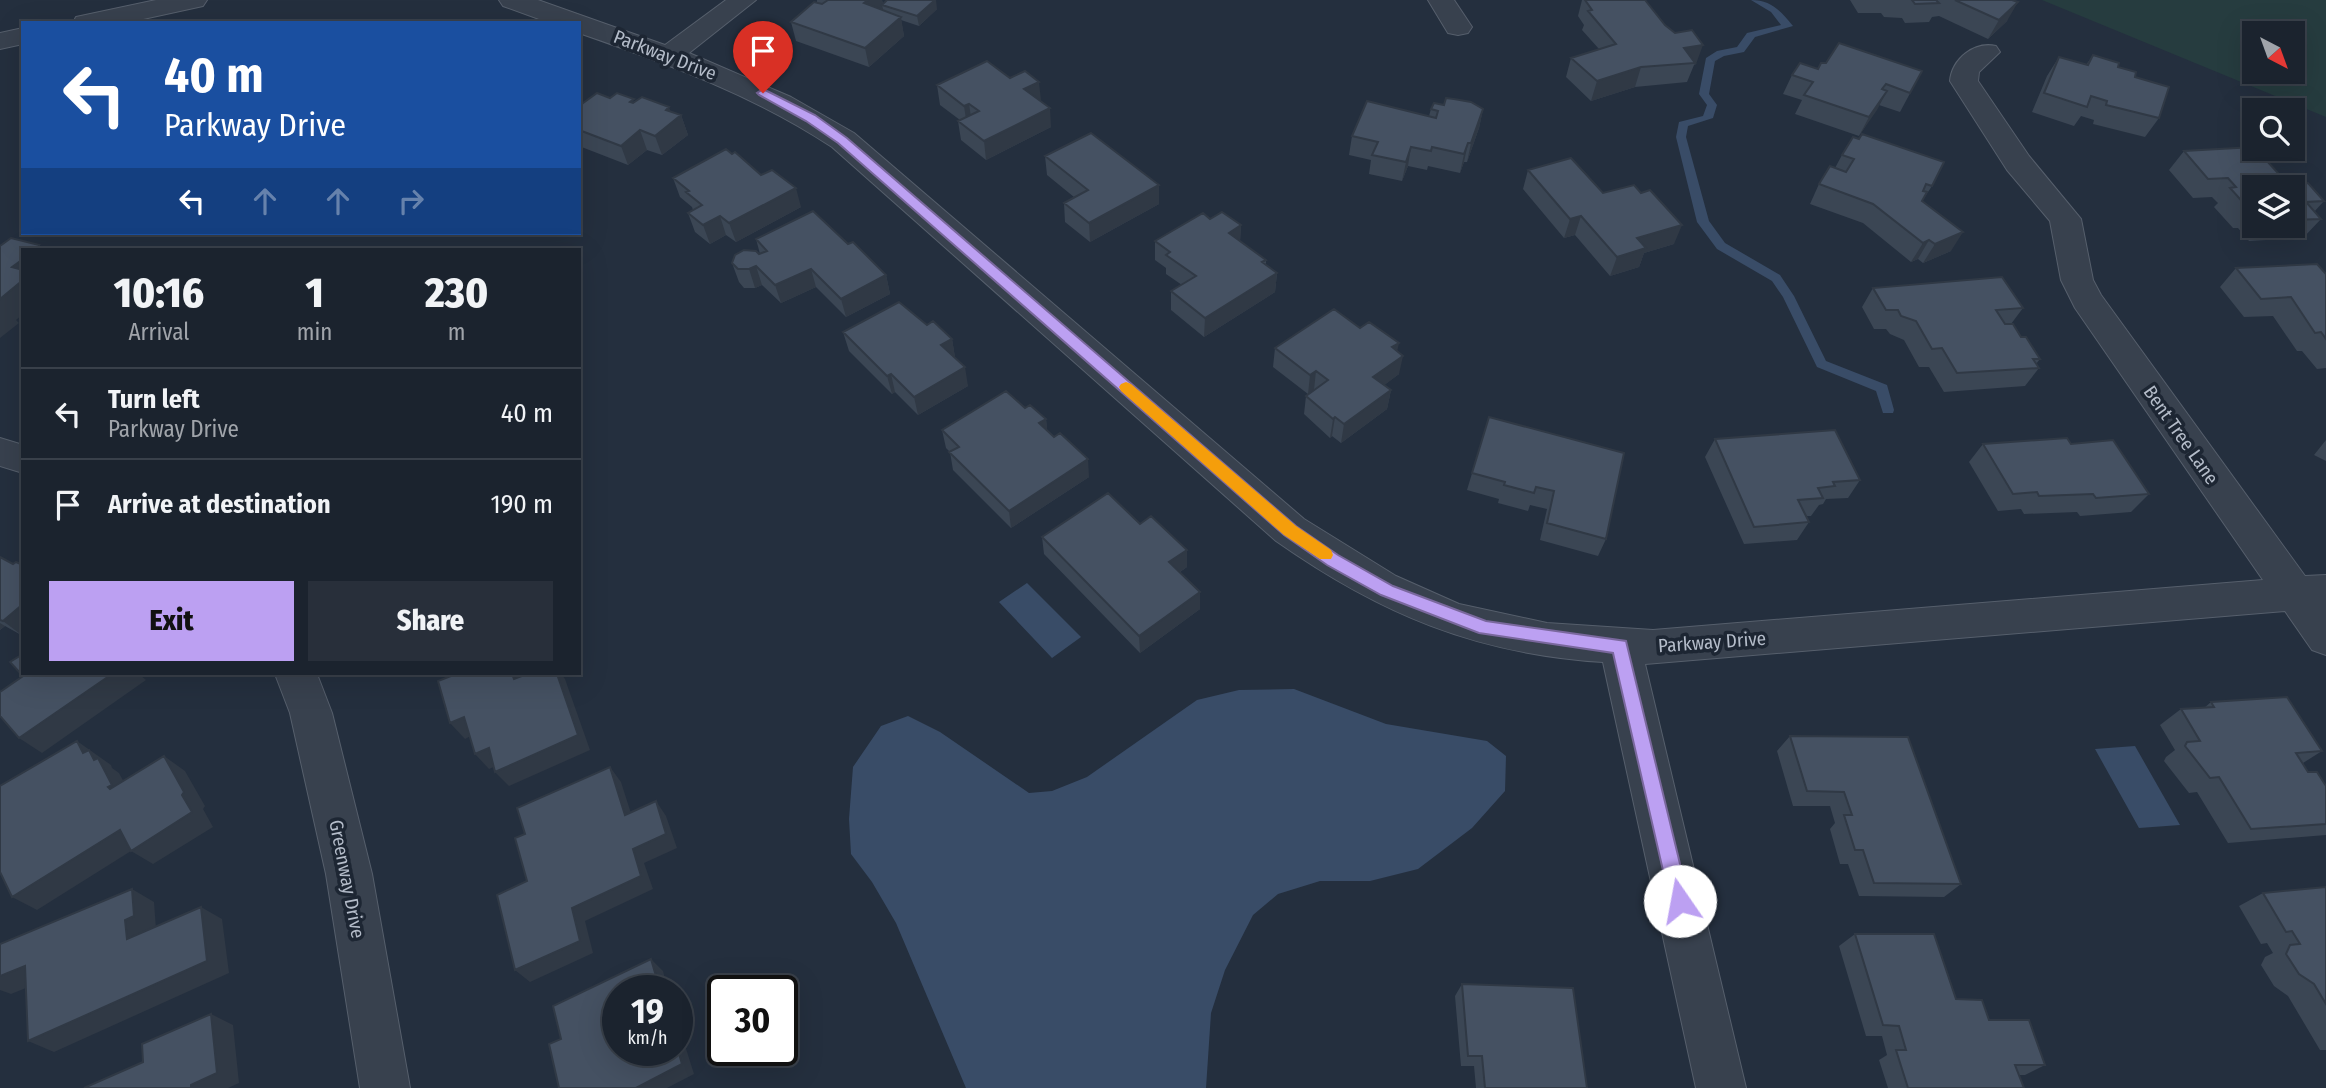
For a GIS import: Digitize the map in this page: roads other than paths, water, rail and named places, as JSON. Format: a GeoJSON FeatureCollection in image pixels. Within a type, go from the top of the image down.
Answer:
{"type":"FeatureCollection","features":[{"type":"Feature","properties":{"kind":"street"},"geometry":{"type":"LineString","coordinates":[[95,21],[194,0]]}},
{"type":"Feature","properties":{"kind":"street","name":"Parkway Drive"},"geometry":{"type":"LineString","coordinates":[[512,0],[572,21]]}},
{"type":"Feature","properties":{"kind":"street"},"geometry":{"type":"LineString","coordinates":[[668,56],[743,0]]}},
{"type":"Feature","properties":{"kind":"street"},"geometry":{"type":"LineString","coordinates":[[1441,0],[1458,27]]}},
{"type":"Feature","properties":{"kind":"street","name":"Parkway Drive"},"geometry":{"type":"LineString","coordinates":[[581,24],[763,93],[811,118],[843,141],[1290,530],[1333,560],[1387,591],[1485,628],[1598,646],[1653,647],[2309,592]]}},
{"type":"Feature","properties":{"kind":"street"},"geometry":{"type":"LineString","coordinates":[[0,41],[21,36]]}},
{"type":"Feature","properties":{"kind":"street","name":"Bent Tree Lane"},"geometry":{"type":"LineString","coordinates":[[1986,52],[1965,69],[1964,82],[2018,163],[2066,219],[2077,280],[2087,300],[2309,592],[2326,638]]}},
{"type":"Feature","properties":{"kind":"street"},"geometry":{"type":"LineString","coordinates":[[0,452],[21,458]]}},
{"type":"Feature","properties":{"kind":"street"},"geometry":{"type":"LineString","coordinates":[[1620,646],[1721,1088]]}},
{"type":"Feature","properties":{"kind":"street","name":"Greenway Drive"},"geometry":{"type":"LineString","coordinates":[[296,675],[311,713],[349,874],[385,1088]]}},
{"type":"Feature","properties":{"kind":"water"},"geometry":{"type":"Polygon","coordinates":[[[1027,583],[1081,637],[1052,658],[999,602],[1027,583]]]}},
{"type":"Feature","properties":{"kind":"water"},"geometry":{"type":"Polygon","coordinates":[[[1294,689],[1386,724],[1487,741],[1506,756],[1505,791],[1472,828],[1418,869],[1370,881],[1320,881],[1278,894],[1253,915],[1225,970],[1211,1013],[1206,1088],[966,1088],[896,923],[872,882],[851,854],[849,819],[853,767],[881,726],[908,716],[940,732],[1029,793],[1052,791],[1087,777],[1197,700],[1239,690],[1294,689]]]}},
{"type":"Feature","properties":{"kind":"water"},"geometry":{"type":"Polygon","coordinates":[[[2135,746],[2180,825],[2139,828],[2095,749],[2135,746]]]}},
{"type":"Feature","properties":{"kind":"waterway"},"geometry":{"type":"LineString","coordinates":[[1756,0],[1774,10],[1788,26],[1751,35],[1740,50],[1721,53],[1710,60],[1704,94],[1712,105],[1708,118],[1683,124],[1681,137],[1703,222],[1721,246],[1776,278],[1788,296],[1821,364],[1882,388],[1888,410]]}}]}
